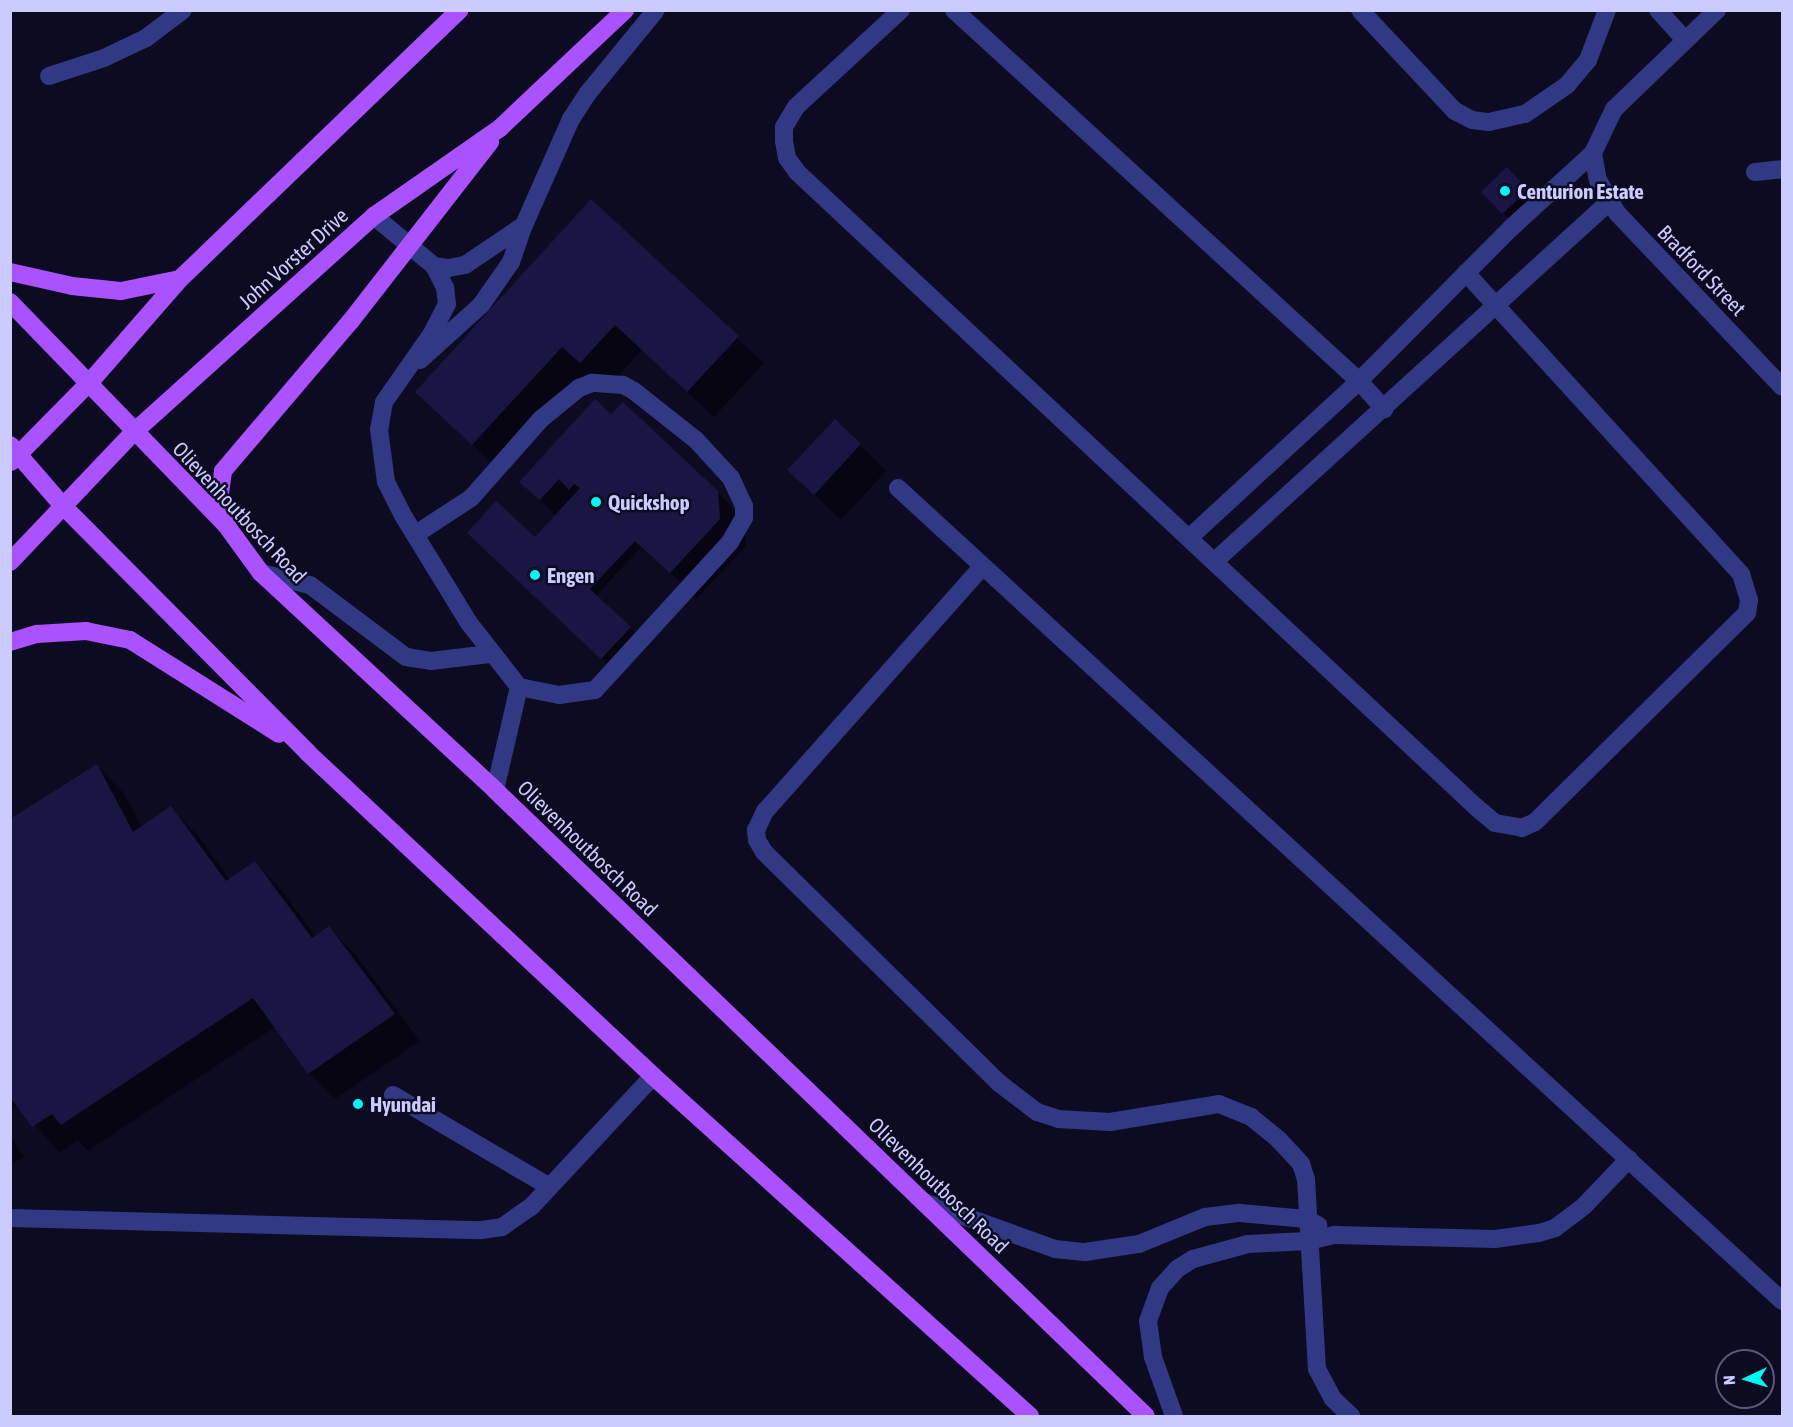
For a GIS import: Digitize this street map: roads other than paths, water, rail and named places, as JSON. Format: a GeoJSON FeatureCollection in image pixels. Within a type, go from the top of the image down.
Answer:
{"type":"FeatureCollection","features":[{"type":"Feature","properties":{"kind":"main road"},"geometry":{"type":"LineString","coordinates":[[460,10],[180,279],[90,382],[13,454],[308,753],[653,1076],[1030,1416]]}},
{"type":"Feature","properties":{"kind":"main road","name":"John Vorster Drive"},"geometry":{"type":"LineString","coordinates":[[10,562],[134,432],[374,216],[500,128],[625,10]]}},
{"type":"Feature","properties":{"kind":"main road"},"geometry":{"type":"LineString","coordinates":[[225,525],[220,493],[224,471],[408,246],[500,128]]}},
{"type":"Feature","properties":{"kind":"main road"},"geometry":{"type":"LineString","coordinates":[[10,272],[72,286],[121,291],[180,279]]}},
{"type":"Feature","properties":{"kind":"main road","name":"Olievenhoutbosch Road"},"geometry":{"type":"LineString","coordinates":[[10,302],[90,382],[134,432],[225,525],[261,573],[495,790],[1146,1416]]}},
{"type":"Feature","properties":{"kind":"main road"},"geometry":{"type":"LineString","coordinates":[[10,642],[38,634],[86,632],[130,640],[308,753]]}},
{"type":"Feature","properties":{"kind":"street"},"geometry":{"type":"LineString","coordinates":[[49,76],[104,58],[146,38],[183,10]]}},
{"type":"Feature","properties":{"kind":"street"},"geometry":{"type":"LineString","coordinates":[[406,370],[436,348],[480,305],[511,262],[524,225],[572,119],[588,93],[656,10]]}},
{"type":"Feature","properties":{"kind":"street"},"geometry":{"type":"LineString","coordinates":[[901,10],[796,107],[784,128],[787,158],[1485,816],[1507,827],[1522,828],[1535,822],[1747,613],[1749,600],[1741,574],[1495,309],[1466,273]]}},
{"type":"Feature","properties":{"kind":"street"},"geometry":{"type":"LineString","coordinates":[[954,10],[1359,381],[1384,409]]}},
{"type":"Feature","properties":{"kind":"street"},"geometry":{"type":"LineString","coordinates":[[1360,10],[1455,111],[1472,120],[1490,122],[1525,114],[1567,85],[1588,60],[1607,10]]}},
{"type":"Feature","properties":{"kind":"street"},"geometry":{"type":"LineString","coordinates":[[1658,10],[1684,40]]}},
{"type":"Feature","properties":{"kind":"street"},"geometry":{"type":"LineString","coordinates":[[1190,537],[1359,381],[1466,273],[1593,153],[1608,117],[1717,10]]}},
{"type":"Feature","properties":{"kind":"street","name":"Bradford Street"},"geometry":{"type":"LineString","coordinates":[[1593,153],[1598,180],[1609,202],[1782,387]]}},
{"type":"Feature","properties":{"kind":"street"},"geometry":{"type":"LineString","coordinates":[[1755,172],[1782,169]]}},
{"type":"Feature","properties":{"kind":"street"},"geometry":{"type":"LineString","coordinates":[[1215,561],[1495,309],[1609,202]]}},
{"type":"Feature","properties":{"kind":"street"},"geometry":{"type":"LineString","coordinates":[[374,216],[434,266],[445,288],[447,304],[431,335],[384,402],[379,443],[386,482],[416,534],[490,654],[519,687],[575,695],[595,690],[615,672],[730,542],[744,518],[744,506],[731,478],[696,440],[634,391],[623,385],[592,384],[579,388],[541,419],[471,498],[416,534]]}},
{"type":"Feature","properties":{"kind":"street"},"geometry":{"type":"LineString","coordinates":[[434,266],[449,268],[465,265],[524,225]]}},
{"type":"Feature","properties":{"kind":"street"},"geometry":{"type":"LineString","coordinates":[[897,488],[1782,1301]]}},
{"type":"Feature","properties":{"kind":"street"},"geometry":{"type":"LineString","coordinates":[[982,567],[765,811],[756,830],[757,840],[764,852],[1018,1099],[1037,1112],[1078,1122],[1141,1120],[1212,1104],[1230,1106],[1272,1134],[1301,1164],[1306,1179],[1317,1369],[1333,1399],[1351,1416]]}},
{"type":"Feature","properties":{"kind":"street"},"geometry":{"type":"LineString","coordinates":[[261,573],[310,585],[406,657],[431,661],[490,654]]}},
{"type":"Feature","properties":{"kind":"street"},"geometry":{"type":"LineString","coordinates":[[495,790],[519,687]]}},
{"type":"Feature","properties":{"kind":"street"},"geometry":{"type":"LineString","coordinates":[[10,1218],[480,1230],[517,1220],[653,1076]]}},
{"type":"Feature","properties":{"kind":"street"},"geometry":{"type":"LineString","coordinates":[[393,1095],[548,1186]]}},
{"type":"Feature","properties":{"kind":"street"},"geometry":{"type":"LineString","coordinates":[[1174,1416],[1162,1387],[1149,1340],[1148,1320],[1160,1288],[1177,1269],[1210,1252],[1248,1245],[1308,1241],[1335,1235],[1495,1239],[1539,1233],[1572,1216],[1629,1159]]}},
{"type":"Feature","properties":{"kind":"street"},"geometry":{"type":"LineString","coordinates":[[924,1202],[1055,1250],[1085,1252],[1139,1244],[1205,1218],[1240,1213],[1307,1219],[1335,1235]]}},
{"type":"Feature","properties":{"kind":"place","name":"Centurion Estate"},"geometry":{"type":"Point","coordinates":[1505,191]}},
{"type":"Feature","properties":{"kind":"place","name":"Quickshop"},"geometry":{"type":"Point","coordinates":[596,502]}},
{"type":"Feature","properties":{"kind":"place","name":"Engen"},"geometry":{"type":"Point","coordinates":[535,575]}},
{"type":"Feature","properties":{"kind":"place","name":"Hyundai"},"geometry":{"type":"Point","coordinates":[358,1104]}}]}
